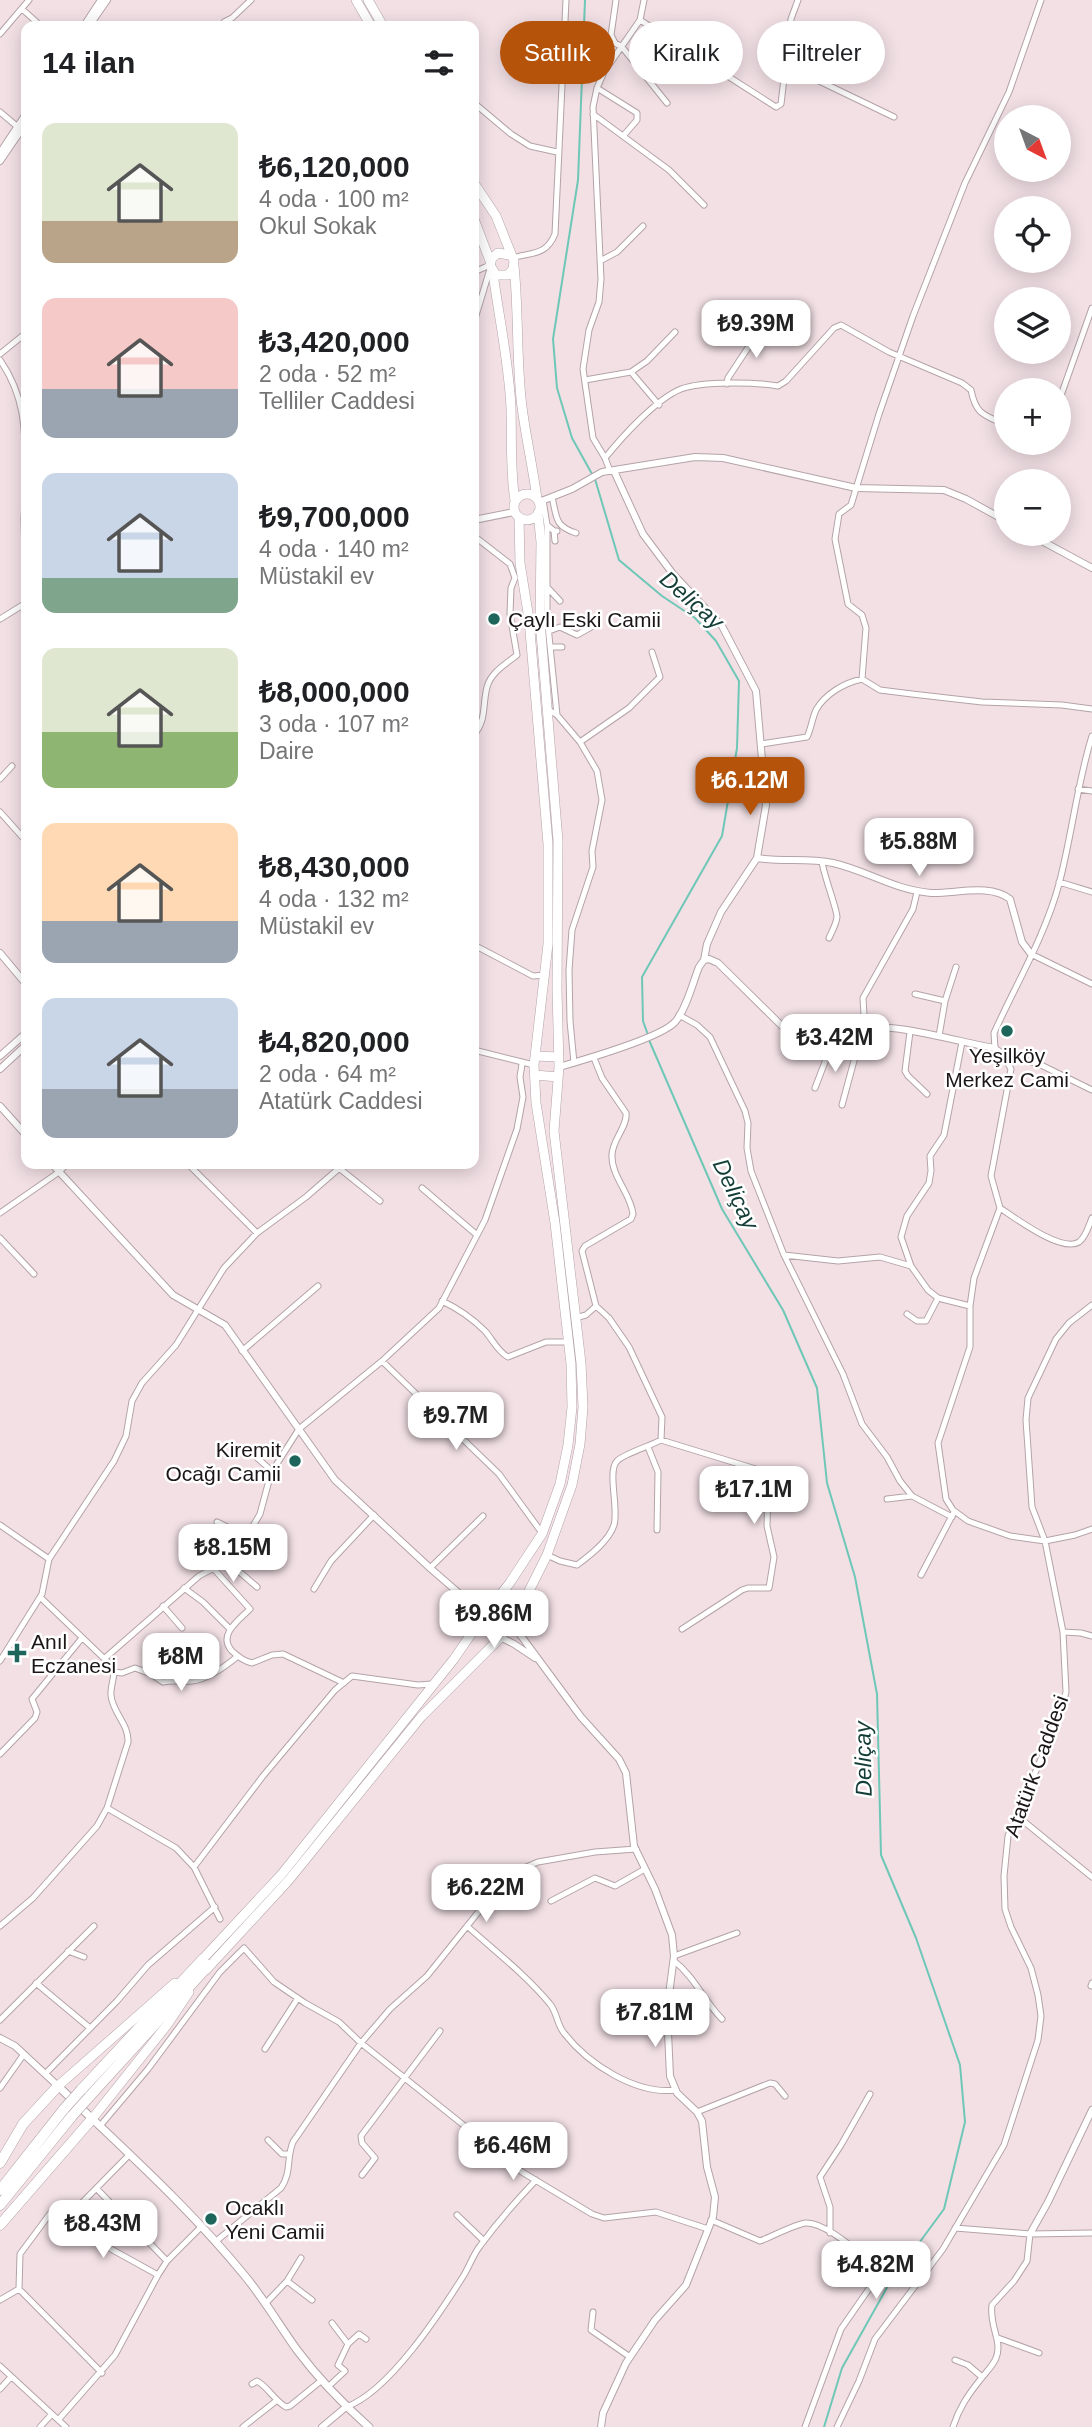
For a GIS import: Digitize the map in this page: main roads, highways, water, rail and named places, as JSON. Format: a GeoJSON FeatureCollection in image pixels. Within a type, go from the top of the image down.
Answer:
{"type":"FeatureCollection","features":[{"type":"Feature","properties":{"kind":"highway"},"geometry":{"type":"LineString","coordinates":[[356,0],[368,21]]}},
{"type":"Feature","properties":{"kind":"highway"},"geometry":{"type":"LineString","coordinates":[[368,0],[380,21]]}},
{"type":"Feature","properties":{"kind":"highway"},"geometry":{"type":"LineString","coordinates":[[0,2163],[23,2124],[58,2086],[206,1962],[288,1881],[421,1717],[500,1638],[524,1601],[547,1555],[572,1485],[580,1444],[583,1407],[554,1131],[559,1072],[558,841],[553,712],[540,621],[540,501],[522,407],[518,299],[512,259],[496,216],[479,190]]}},
{"type":"Feature","properties":{"kind":"highway"},"geometry":{"type":"LineString","coordinates":[[0,2190],[281,1875],[436,1684],[542,1534],[560,1484],[572,1407],[568,1342],[555,1223],[540,1133],[535,1065],[545,975],[549,902],[548,844],[529,619],[520,563],[510,460],[511,410],[507,361],[491,267],[479,233]]}},
{"type":"Feature","properties":{"kind":"highway"},"geometry":{"type":"LineString","coordinates":[[491,267],[498,253],[512,259]]}},
{"type":"Feature","properties":{"kind":"highway"},"geometry":{"type":"LineString","coordinates":[[491,267],[500,277],[508,275],[512,259]]}},
{"type":"Feature","properties":{"kind":"highway"},"geometry":{"type":"LineString","coordinates":[[515,501],[527,494],[540,501]]}},
{"type":"Feature","properties":{"kind":"highway"},"geometry":{"type":"LineString","coordinates":[[517,515],[530,520],[538,513]]}},
{"type":"Feature","properties":{"kind":"highway"},"geometry":{"type":"LineString","coordinates":[[535,1065],[559,1057]]}},
{"type":"Feature","properties":{"kind":"highway"},"geometry":{"type":"LineString","coordinates":[[535,1065],[559,1072]]}},
{"type":"Feature","properties":{"kind":"highway"},"geometry":{"type":"LineString","coordinates":[[0,2225],[96,2122],[167,2025],[206,1962]]}},
{"type":"Feature","properties":{"kind":"highway"},"geometry":{"type":"LineString","coordinates":[[0,2205],[68,2113]]}},
{"type":"Feature","properties":{"kind":"main road"},"geometry":{"type":"LineString","coordinates":[[58,2086],[130,2154],[215,2242],[246,2277],[298,2351],[346,2407],[369,2427]]}},
{"type":"Feature","properties":{"kind":"waterway","name":"Deliçay"},"geometry":{"type":"LineString","coordinates":[[585,0],[578,180],[553,339],[557,388],[572,438],[592,474]]}},
{"type":"Feature","properties":{"kind":"waterway","name":"Deliçay"},"geometry":{"type":"LineString","coordinates":[[595,479],[619,560],[662,596],[695,618],[716,641],[739,681],[737,748],[722,836],[642,977],[643,1021],[648,1035]]}},
{"type":"Feature","properties":{"kind":"waterway","name":"Deliçay"},"geometry":{"type":"LineString","coordinates":[[649,1040],[722,1209],[783,1310],[817,1388],[827,1483],[855,1577],[877,1694],[881,1855],[916,1938],[960,2065],[965,2122],[944,2209],[889,2284],[842,2368],[824,2427]]}},
{"type":"Feature","properties":{"kind":"place","name":"Çaylı Eski Camii"},"geometry":{"type":"Point","coordinates":[494,619]}},
{"type":"Feature","properties":{"kind":"place","name":"Yeşilköy Merkez Cami"},"geometry":{"type":"Point","coordinates":[1007,1031]}},
{"type":"Feature","properties":{"kind":"place","name":"Kiremit Ocağı Camii"},"geometry":{"type":"Point","coordinates":[295,1461]}},
{"type":"Feature","properties":{"kind":"place","name":"Anıl Eczanesi"},"geometry":{"type":"Point","coordinates":[17,1653]}},
{"type":"Feature","properties":{"kind":"place","name":"Ocaklı Yeni Camii"},"geometry":{"type":"Point","coordinates":[211,2219]}}]}
